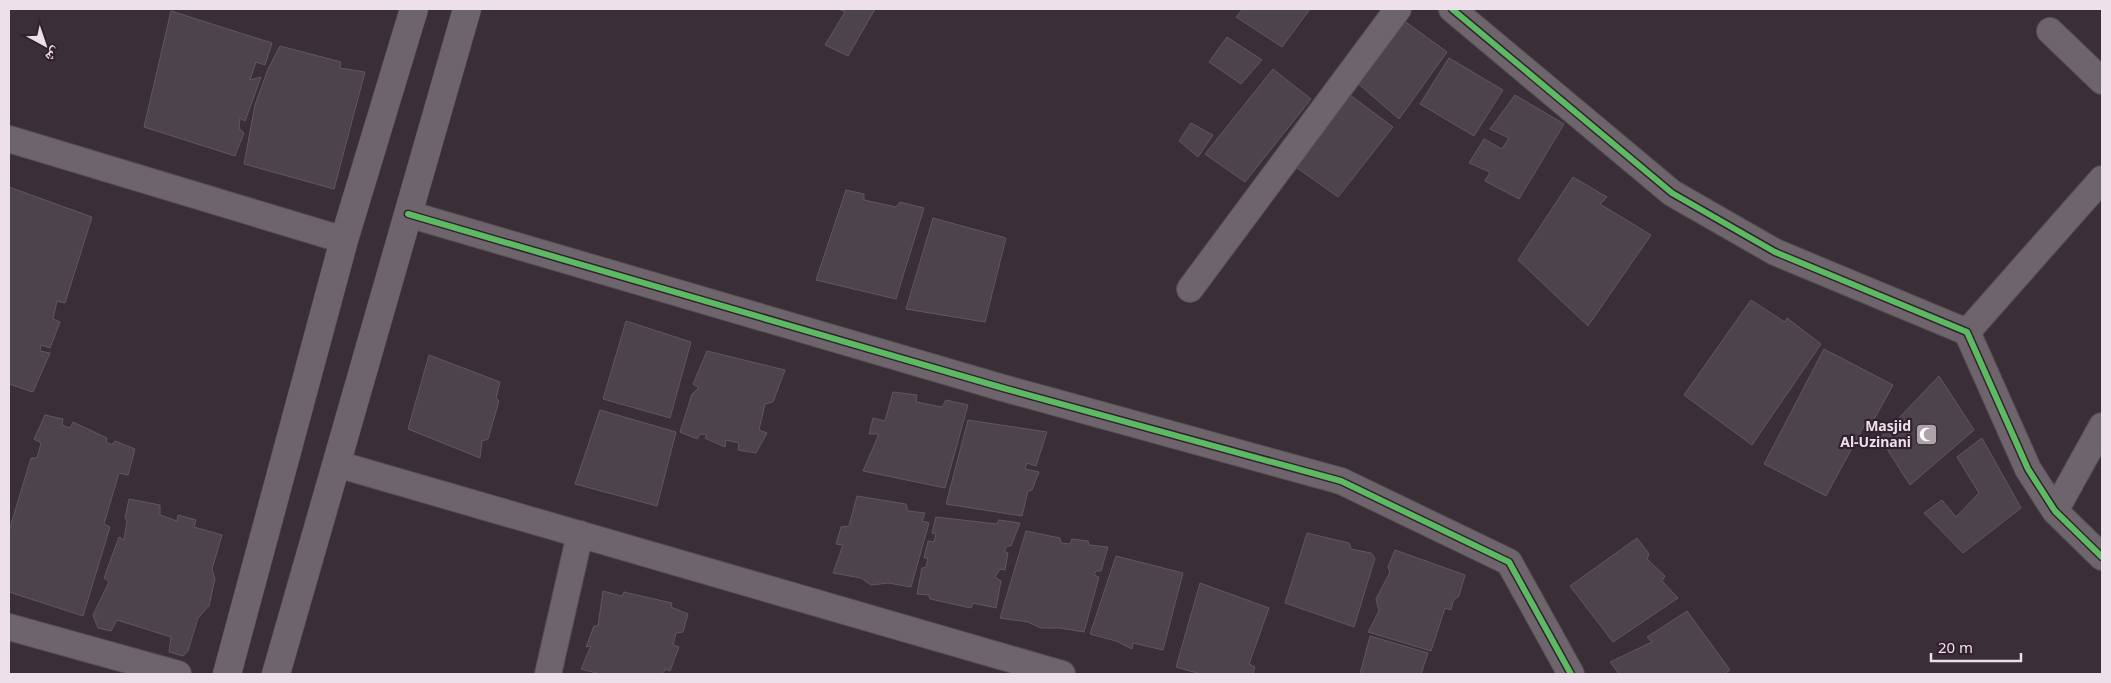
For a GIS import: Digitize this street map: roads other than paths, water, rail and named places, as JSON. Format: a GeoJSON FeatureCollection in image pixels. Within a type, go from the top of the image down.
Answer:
{"type":"FeatureCollection","features":[{"type":"Feature","properties":{"kind":"street"},"geometry":{"type":"LineString","coordinates":[[227,674],[344,240],[414,9]]}},
{"type":"Feature","properties":{"kind":"street"},"geometry":{"type":"LineString","coordinates":[[276,674],[467,9]]}},
{"type":"Feature","properties":{"kind":"street"},"geometry":{"type":"LineString","coordinates":[[1190,289],[1398,9]]}},
{"type":"Feature","properties":{"kind":"street"},"geometry":{"type":"LineString","coordinates":[[1452,9],[1672,193],[1775,252],[1967,332],[2028,469],[2055,510],[2102,558]]}},
{"type":"Feature","properties":{"kind":"street"},"geometry":{"type":"LineString","coordinates":[[2050,32],[2102,81]]}},
{"type":"Feature","properties":{"kind":"street"},"geometry":{"type":"LineString","coordinates":[[9,139],[344,240]]}},
{"type":"Feature","properties":{"kind":"street"},"geometry":{"type":"LineString","coordinates":[[1967,332],[2102,179]]}},
{"type":"Feature","properties":{"kind":"street"},"geometry":{"type":"LineString","coordinates":[[408,214],[993,386],[1341,481],[1509,562],[1571,674]]}},
{"type":"Feature","properties":{"kind":"street"},"geometry":{"type":"LineString","coordinates":[[2055,510],[2102,426]]}},
{"type":"Feature","properties":{"kind":"street"},"geometry":{"type":"LineString","coordinates":[[336,464],[1062,674]]}},
{"type":"Feature","properties":{"kind":"street"},"geometry":{"type":"LineString","coordinates":[[548,674],[580,534]]}},
{"type":"Feature","properties":{"kind":"street"},"geometry":{"type":"LineString","coordinates":[[9,627],[178,674]]}},
{"type":"Feature","properties":{"kind":"place","name":"Masjid Al-Uzinani"},"geometry":{"type":"Point","coordinates":[1927,434]}}]}
